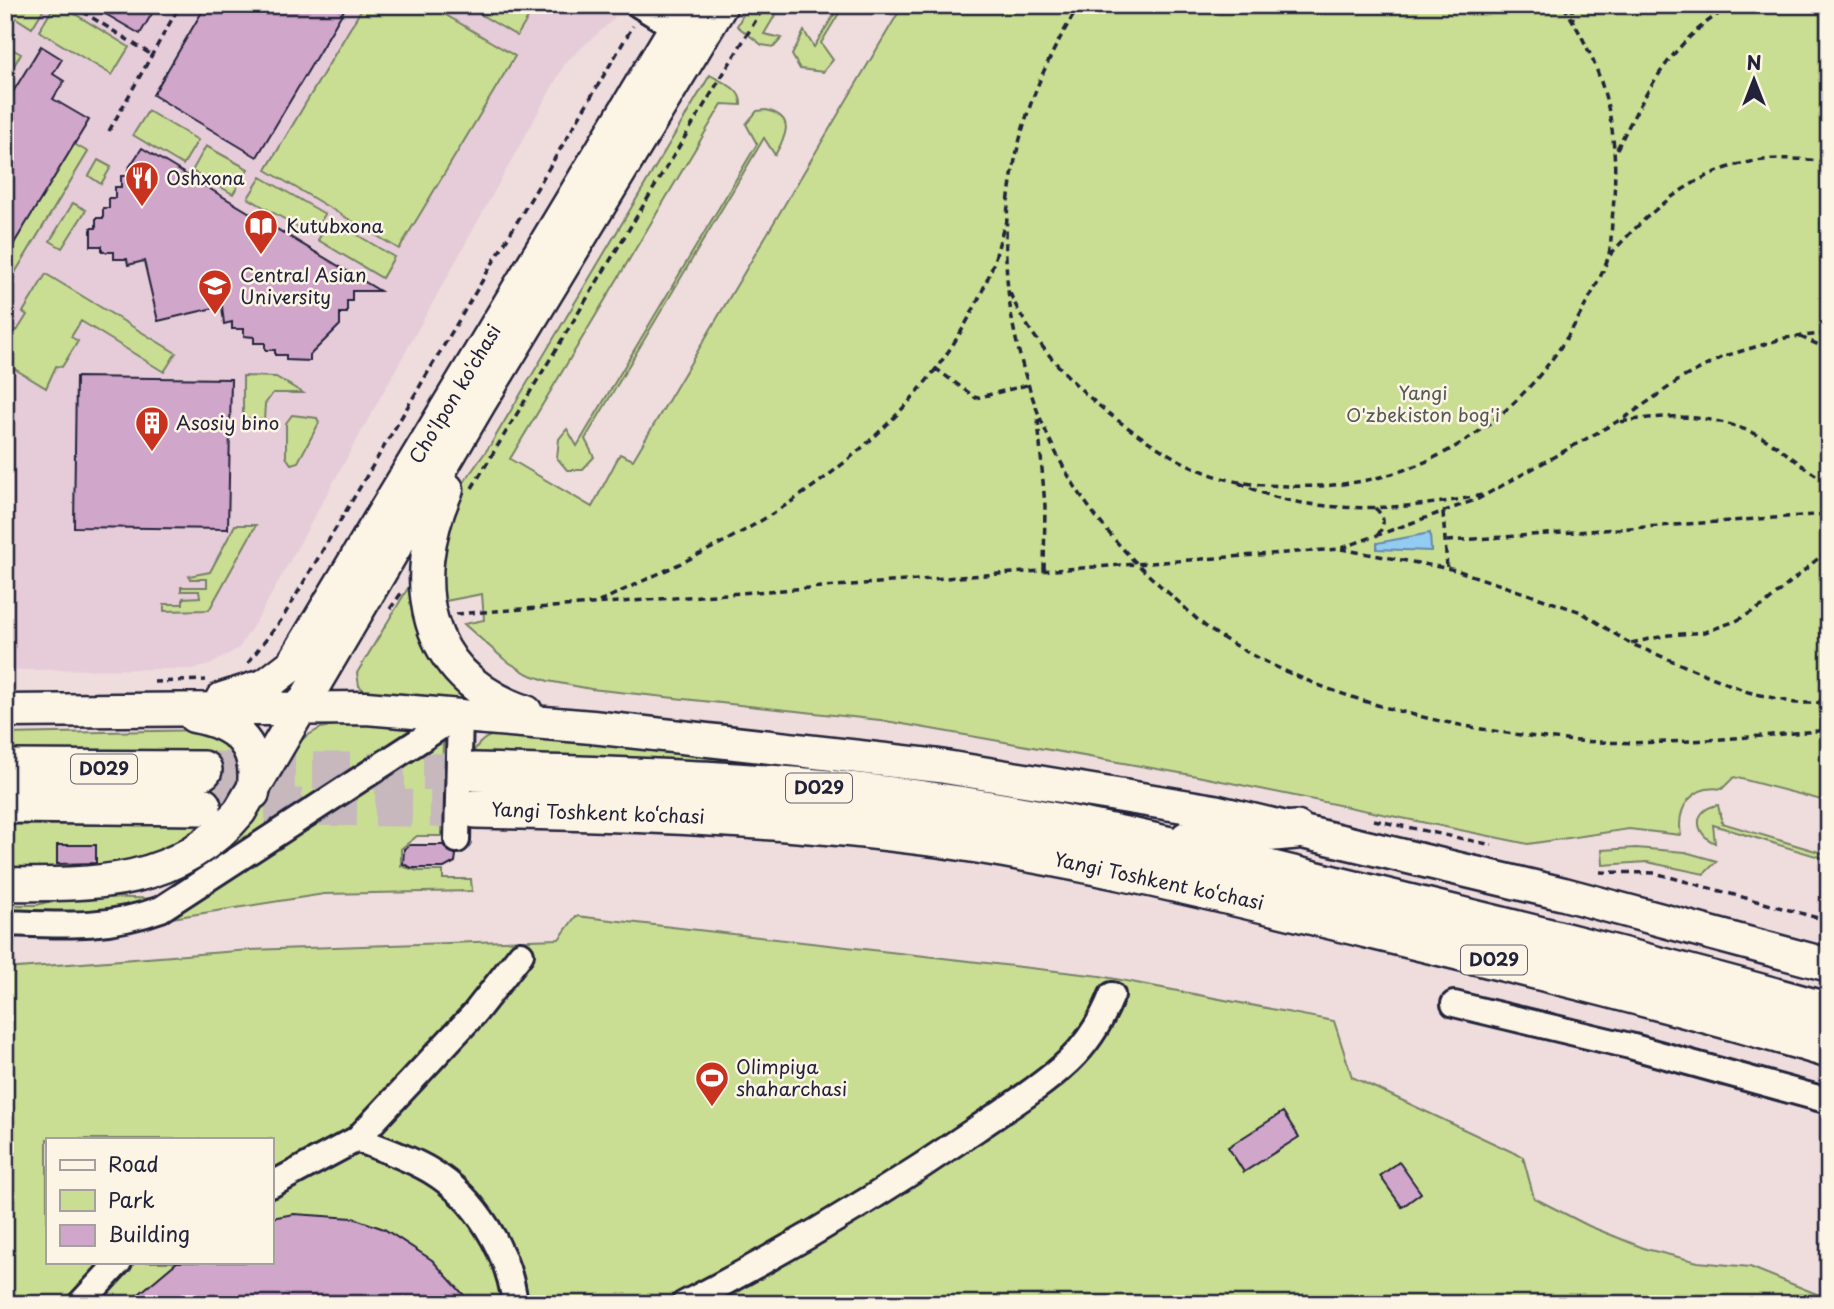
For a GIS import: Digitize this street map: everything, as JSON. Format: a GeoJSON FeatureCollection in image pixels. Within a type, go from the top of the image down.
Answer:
{"type":"FeatureCollection","features":[{"type":"Feature","properties":{"kind":"highway","name":"D029"},"geometry":{"type":"LineString","coordinates":[[5,769],[203,770]]}},
{"type":"Feature","properties":{"kind":"highway","name":"Yangi Toshkent ko‘chasi"},"geometry":{"type":"LineString","coordinates":[[475,772],[656,776],[855,792],[1007,812],[1159,843],[1617,953],[1829,1012]]}},
{"type":"Feature","properties":{"kind":"highway"},"geometry":{"type":"LineString","coordinates":[[5,804],[202,806]]}},
{"type":"Feature","properties":{"kind":"highway","name":"Yangi Toshkent ko‘chasi"},"geometry":{"type":"LineString","coordinates":[[475,809],[728,817],[867,830],[1005,848],[1157,878],[1618,990],[1829,1049]]}},
{"type":"Feature","properties":{"kind":"highway"},"geometry":{"type":"LineString","coordinates":[[1159,843],[1296,830]]}},
{"type":"Feature","properties":{"kind":"main road","name":"Cho'lpon ko'chasi"},"geometry":{"type":"LineString","coordinates":[[166,711],[250,692],[273,681],[293,664],[691,19],[721,5]]}},
{"type":"Feature","properties":{"kind":"main road","name":"Cho'lpon ko'chasi"},"geometry":{"type":"LineString","coordinates":[[5,884],[99,883],[153,871],[190,854],[232,821],[253,793],[534,314],[691,19]]}},
{"type":"Feature","properties":{"kind":"main road"},"geometry":{"type":"LineString","coordinates":[[534,314],[435,520],[427,564],[428,602],[433,628],[445,653],[477,688],[524,711],[592,727]]}},
{"type":"Feature","properties":{"kind":"main road"},"geometry":{"type":"LineString","coordinates":[[5,711],[166,711],[303,707],[460,714],[845,754],[1032,779],[1214,811],[1296,830],[1600,903],[1829,965]]}},
{"type":"Feature","properties":{"kind":"main road"},"geometry":{"type":"LineString","coordinates":[[166,711],[211,720],[237,733],[248,745],[254,760],[253,793]]}},
{"type":"Feature","properties":{"kind":"lane"},"geometry":{"type":"LineString","coordinates":[[641,7],[691,19]]}},
{"type":"Feature","properties":{"kind":"lane"},"geometry":{"type":"LineString","coordinates":[[457,840],[460,714]]}},
{"type":"Feature","properties":{"kind":"lane"},"geometry":{"type":"LineString","coordinates":[[5,923],[98,926],[130,920],[161,909],[460,714]]}},
{"type":"Feature","properties":{"kind":"lane"},"geometry":{"type":"LineString","coordinates":[[273,1184],[357,1139],[474,1014],[521,954]]}},
{"type":"Feature","properties":{"kind":"lane"},"geometry":{"type":"LineString","coordinates":[[684,1304],[778,1256],[950,1147],[1043,1083],[1083,1046],[1104,1014],[1112,995]]}},
{"type":"Feature","properties":{"kind":"lane"},"geometry":{"type":"LineString","coordinates":[[1454,1004],[1630,1046],[1829,1101]]}},
{"type":"Feature","properties":{"kind":"lane"},"geometry":{"type":"LineString","coordinates":[[357,1139],[434,1172],[463,1198],[495,1241],[509,1274],[515,1304]]}},
{"type":"Feature","properties":{"kind":"lane"},"geometry":{"type":"LineString","coordinates":[[80,1304],[118,1264]]}},
{"type":"Feature","properties":{"kind":"path"},"geometry":{"type":"LineString","coordinates":[[72,5],[152,55]]}},
{"type":"Feature","properties":{"kind":"path"},"geometry":{"type":"LineString","coordinates":[[109,131],[180,5]]}},
{"type":"Feature","properties":{"kind":"path"},"geometry":{"type":"LineString","coordinates":[[468,494],[507,435],[765,5]]}},
{"type":"Feature","properties":{"kind":"path"},"geometry":{"type":"LineString","coordinates":[[597,603],[751,527],[823,481],[870,443],[935,368],[958,335],[988,279],[1007,217],[1019,138],[1040,78],[1080,5]]}},
{"type":"Feature","properties":{"kind":"path"},"geometry":{"type":"LineString","coordinates":[[1563,5],[1602,81],[1616,151],[1608,256]]}},
{"type":"Feature","properties":{"kind":"path"},"geometry":{"type":"LineString","coordinates":[[1572,5],[1573,21]]}},
{"type":"Feature","properties":{"kind":"path"},"geometry":{"type":"LineString","coordinates":[[1616,151],[1646,89],[1684,42],[1720,13],[1735,5]]}},
{"type":"Feature","properties":{"kind":"path"},"geometry":{"type":"LineString","coordinates":[[240,667],[259,653],[282,619],[641,7]]}},
{"type":"Feature","properties":{"kind":"path"},"geometry":{"type":"LineString","coordinates":[[1230,480],[1315,487],[1364,482],[1430,462],[1504,414],[1530,388],[1572,331],[1608,256],[1651,211],[1700,177],[1756,161],[1777,159],[1829,163]]}},
{"type":"Feature","properties":{"kind":"path"},"geometry":{"type":"LineString","coordinates":[[1007,217],[1007,285],[1027,385],[1058,462],[1108,533],[1135,564],[1215,634],[1271,664],[1351,697],[1437,720],[1546,738],[1649,742],[1764,738],[1829,730]]}},
{"type":"Feature","properties":{"kind":"path"},"geometry":{"type":"LineString","coordinates":[[1007,285],[1016,309],[1084,392],[1114,418],[1182,462],[1279,499],[1316,504],[1437,505],[1489,494]]}},
{"type":"Feature","properties":{"kind":"path"},"geometry":{"type":"LineString","coordinates":[[1339,549],[1489,494],[1616,423],[1682,378],[1725,356],[1798,337],[1829,333]]}},
{"type":"Feature","properties":{"kind":"path"},"geometry":{"type":"LineString","coordinates":[[1798,337],[1829,349]]}},
{"type":"Feature","properties":{"kind":"path"},"geometry":{"type":"LineString","coordinates":[[935,368],[976,398],[1027,385]]}},
{"type":"Feature","properties":{"kind":"path"},"geometry":{"type":"LineString","coordinates":[[1037,414],[1045,506],[1044,571]]}},
{"type":"Feature","properties":{"kind":"path"},"geometry":{"type":"LineString","coordinates":[[1616,423],[1685,415],[1734,425],[1774,444],[1829,483]]}},
{"type":"Feature","properties":{"kind":"path"},"geometry":{"type":"LineString","coordinates":[[1373,506],[1383,519],[1383,527],[1377,536]]}},
{"type":"Feature","properties":{"kind":"path"},"geometry":{"type":"LineString","coordinates":[[1443,512],[1447,568]]}},
{"type":"Feature","properties":{"kind":"path"},"geometry":{"type":"LineString","coordinates":[[1447,541],[1829,514]]}},
{"type":"Feature","properties":{"kind":"path"},"geometry":{"type":"LineString","coordinates":[[454,614],[1339,549],[1447,568],[1580,612],[1629,643],[1748,692],[1795,703],[1829,703]]}},
{"type":"Feature","properties":{"kind":"path"},"geometry":{"type":"LineString","coordinates":[[1629,643],[1669,635],[1705,632],[1736,621],[1763,605],[1829,549]]}},
{"type":"Feature","properties":{"kind":"path"},"geometry":{"type":"LineString","coordinates":[[450,604],[457,623]]}},
{"type":"Feature","properties":{"kind":"path"},"geometry":{"type":"LineString","coordinates":[[150,682],[210,679]]}},
{"type":"Feature","properties":{"kind":"path"},"geometry":{"type":"LineString","coordinates":[[1818,703],[1829,693]]}},
{"type":"Feature","properties":{"kind":"path"},"geometry":{"type":"LineString","coordinates":[[1371,820],[1492,845]]}},
{"type":"Feature","properties":{"kind":"path"},"geometry":{"type":"LineString","coordinates":[[1600,872],[1655,873],[1829,921]]}},
{"type":"Feature","properties":{"kind":"shaded area","name":"Central Asian University"},"geometry":{"type":"Polygon","coordinates":[[[5,5],[620,5],[613,16],[615,18],[566,62],[260,615],[239,648],[209,665],[193,669],[5,670],[5,5]]]}},
{"type":"Feature","properties":{"kind":"green space"},"geometry":{"type":"Polygon","coordinates":[[[5,5],[46,5],[32,28],[5,11],[5,5]]]}},
{"type":"Feature","properties":{"kind":"green space"},"geometry":{"type":"Polygon","coordinates":[[[55,5],[60,5],[129,47],[112,75],[39,31],[55,5]]]}},
{"type":"Feature","properties":{"kind":"green space"},"geometry":{"type":"Polygon","coordinates":[[[364,5],[429,5],[515,56],[399,249],[266,170],[364,5]]]}},
{"type":"Feature","properties":{"kind":"green space"},"geometry":{"type":"Polygon","coordinates":[[[483,5],[536,5],[517,36],[478,13],[483,5]]]}},
{"type":"Feature","properties":{"kind":"green space"},"geometry":{"type":"Polygon","coordinates":[[[748,5],[781,5],[764,34],[782,38],[774,47],[762,45],[737,26],[748,5]]]}},
{"type":"Feature","properties":{"kind":"green space"},"geometry":{"type":"Polygon","coordinates":[[[840,5],[844,5],[821,43],[833,60],[823,72],[800,69],[792,55],[804,31],[814,47],[840,5]]]}},
{"type":"Feature","properties":{"kind":"green space","name":"Yangi O'zbekiston bog'i"},"geometry":{"type":"Polygon","coordinates":[[[903,5],[1829,5],[1829,802],[1734,777],[1722,789],[1703,790],[1689,800],[1681,815],[1681,835],[1629,829],[1528,844],[1197,776],[880,720],[591,689],[548,681],[528,674],[505,660],[464,624],[484,620],[482,594],[435,603],[433,575],[457,492],[491,444],[710,75],[735,90],[741,105],[722,104],[510,459],[592,507],[620,454],[633,460],[903,5]]]}},
{"type":"Feature","properties":{"kind":"green space"},"geometry":{"type":"Polygon","coordinates":[[[5,45],[21,54],[5,80],[5,45]]]}},
{"type":"Feature","properties":{"kind":"green space"},"geometry":{"type":"Polygon","coordinates":[[[766,110],[782,117],[785,122],[785,134],[779,148],[775,155],[764,138],[585,439],[594,457],[582,470],[567,470],[557,458],[559,439],[567,429],[577,446],[757,144],[746,124],[757,111],[766,110]]]}},
{"type":"Feature","properties":{"kind":"green space"},"geometry":{"type":"Polygon","coordinates":[[[148,111],[198,140],[183,165],[133,135],[148,111]]]}},
{"type":"Feature","properties":{"kind":"green space"},"geometry":{"type":"Polygon","coordinates":[[[74,144],[88,152],[13,276],[5,271],[5,258],[74,144]]]}},
{"type":"Feature","properties":{"kind":"green space"},"geometry":{"type":"Polygon","coordinates":[[[206,146],[248,169],[233,194],[192,171],[206,146]]]}},
{"type":"Feature","properties":{"kind":"green space"},"geometry":{"type":"Polygon","coordinates":[[[98,160],[111,167],[101,184],[89,176],[98,160]]]}},
{"type":"Feature","properties":{"kind":"green space"},"geometry":{"type":"Polygon","coordinates":[[[261,177],[325,214],[312,235],[248,198],[261,177]]]}},
{"type":"Feature","properties":{"kind":"green space"},"geometry":{"type":"Polygon","coordinates":[[[73,203],[86,210],[62,248],[50,241],[73,203]]]}},
{"type":"Feature","properties":{"kind":"green space"},"geometry":{"type":"Polygon","coordinates":[[[331,219],[394,257],[382,278],[318,240],[331,219]]]}},
{"type":"Feature","properties":{"kind":"green space"},"geometry":{"type":"Polygon","coordinates":[[[46,274],[176,353],[164,372],[81,321],[71,337],[78,341],[62,367],[56,366],[46,388],[5,363],[5,340],[12,328],[17,331],[27,315],[23,312],[46,274]]]}},
{"type":"Feature","properties":{"kind":"green space"},"geometry":{"type":"Polygon","coordinates":[[[243,376],[276,377],[303,393],[273,393],[265,404],[264,420],[243,418],[243,376]]]}},
{"type":"Feature","properties":{"kind":"green space"},"geometry":{"type":"Polygon","coordinates":[[[292,415],[317,418],[319,423],[298,462],[291,464],[286,457],[286,423],[292,415]]]}},
{"type":"Feature","properties":{"kind":"green space"},"geometry":{"type":"Polygon","coordinates":[[[235,525],[256,525],[209,610],[164,611],[164,604],[183,604],[183,598],[200,597],[199,591],[181,591],[181,587],[207,587],[207,579],[190,579],[189,576],[210,572],[235,525]]]}},
{"type":"Feature","properties":{"kind":"green space"},"geometry":{"type":"Polygon","coordinates":[[[408,588],[422,634],[446,670],[468,695],[461,699],[366,692],[359,686],[357,673],[408,588]]]}},
{"type":"Feature","properties":{"kind":"green space"},"geometry":{"type":"Polygon","coordinates":[[[339,724],[426,727],[196,878],[160,880],[305,737],[321,728],[339,724]]]}},
{"type":"Feature","properties":{"kind":"green space"},"geometry":{"type":"Polygon","coordinates":[[[205,730],[235,747],[242,788],[191,841],[119,868],[5,871],[5,825],[202,824],[203,752],[5,751],[5,734],[205,730]]]}},
{"type":"Feature","properties":{"kind":"green space"},"geometry":{"type":"Polygon","coordinates":[[[496,734],[826,764],[1070,799],[1069,806],[893,777],[757,763],[475,754],[474,825],[467,825],[467,785],[471,759],[484,739],[496,734]]]}},
{"type":"Feature","properties":{"kind":"green space"},"geometry":{"type":"Polygon","coordinates":[[[443,741],[441,836],[417,836],[401,849],[401,866],[418,871],[443,871],[443,879],[471,879],[472,891],[324,894],[172,918],[443,741]]]}},
{"type":"Feature","properties":{"kind":"green space"},"geometry":{"type":"Polygon","coordinates":[[[1718,805],[1722,823],[1829,855],[1829,860],[1713,825],[1715,843],[1703,834],[1699,822],[1704,811],[1718,805]]]}},
{"type":"Feature","properties":{"kind":"green space"},"geometry":{"type":"Polygon","coordinates":[[[1636,848],[1685,852],[1717,861],[1704,874],[1647,862],[1603,865],[1602,850],[1636,848]]]}},
{"type":"Feature","properties":{"kind":"green space"},"geometry":{"type":"Polygon","coordinates":[[[68,896],[164,899],[107,915],[5,913],[5,905],[37,905],[68,896]]]}},
{"type":"Feature","properties":{"kind":"green space","name":"Olimpiya shaharchasi"},"geometry":{"type":"Polygon","coordinates":[[[576,916],[1100,976],[1334,1021],[1352,1077],[1523,1157],[1534,1198],[1589,1226],[1646,1249],[1698,1262],[1750,1267],[1829,1299],[1829,1304],[5,1304],[5,969],[250,950],[559,939],[576,916]]]}},
{"type":"Feature","properties":{"kind":"water"},"geometry":{"type":"Polygon","coordinates":[[[1430,533],[1431,551],[1377,549],[1377,543],[1430,533]]]}},
{"type":"Feature","properties":{"kind":"building"},"geometry":{"type":"Polygon","coordinates":[[[90,5],[157,5],[140,34],[90,5]]]}},
{"type":"Feature","properties":{"kind":"building"},"geometry":{"type":"Polygon","coordinates":[[[206,5],[347,5],[257,157],[153,95],[206,5]]]}},
{"type":"Feature","properties":{"kind":"building"},"geometry":{"type":"Polygon","coordinates":[[[41,46],[62,59],[53,74],[64,81],[53,99],[89,120],[5,258],[5,105],[41,46]]]}},
{"type":"Feature","properties":{"kind":"building","name":"Kutubxona"},"geometry":{"type":"Polygon","coordinates":[[[142,148],[380,291],[352,291],[352,301],[347,301],[347,313],[340,313],[340,325],[310,355],[310,361],[286,360],[286,355],[275,355],[275,350],[265,350],[265,343],[254,343],[254,337],[244,336],[244,329],[232,329],[232,322],[224,324],[222,306],[158,321],[144,261],[128,265],[127,259],[114,259],[114,252],[102,252],[102,246],[91,246],[91,228],[96,228],[96,218],[103,218],[103,208],[109,208],[109,198],[115,198],[115,187],[121,187],[121,176],[128,176],[128,169],[142,148]]]}},
{"type":"Feature","properties":{"kind":"building","name":"Asosiy bino"},"geometry":{"type":"Polygon","coordinates":[[[76,377],[231,379],[228,529],[74,527],[76,377]]]}},
{"type":"Feature","properties":{"kind":"building"},"geometry":{"type":"Polygon","coordinates":[[[57,845],[96,845],[96,863],[57,864],[57,845]]]}},
{"type":"Feature","properties":{"kind":"building"},"geometry":{"type":"Polygon","coordinates":[[[410,845],[443,845],[456,855],[455,862],[444,868],[412,868],[403,864],[404,849],[410,845]]]}},
{"type":"Feature","properties":{"kind":"building"},"geometry":{"type":"Polygon","coordinates":[[[1283,1112],[1299,1137],[1244,1172],[1228,1147],[1283,1112]]]}},
{"type":"Feature","properties":{"kind":"building"},"geometry":{"type":"Polygon","coordinates":[[[1399,1162],[1421,1193],[1402,1207],[1380,1176],[1399,1162]]]}},
{"type":"Feature","properties":{"kind":"building"},"geometry":{"type":"Polygon","coordinates":[[[294,1214],[353,1218],[384,1229],[432,1260],[472,1304],[127,1304],[175,1264],[273,1264],[273,1218],[294,1214]]]}},
{"type":"Feature","properties":{"kind":"tunnel"},"geometry":{"type":"LineString","coordinates":[[203,770],[475,772]]}},
{"type":"Feature","properties":{"kind":"tunnel"},"geometry":{"type":"LineString","coordinates":[[210,806],[475,809]]}},
{"type":"Feature","properties":{"kind":"place","name":"Oshxona"},"geometry":{"type":"Point","coordinates":[142,208]}},
{"type":"Feature","properties":{"kind":"place","name":"Kutubxona"},"geometry":{"type":"Point","coordinates":[261,256]}},
{"type":"Feature","properties":{"kind":"place","name":"Central Asian University"},"geometry":{"type":"Point","coordinates":[215,316]}},
{"type":"Feature","properties":{"kind":"place","name":"Asosiy bino"},"geometry":{"type":"Point","coordinates":[152,453]}},
{"type":"Feature","properties":{"kind":"place","name":"Olimpiya shaharchasi"},"geometry":{"type":"Point","coordinates":[712,1108]}}]}
